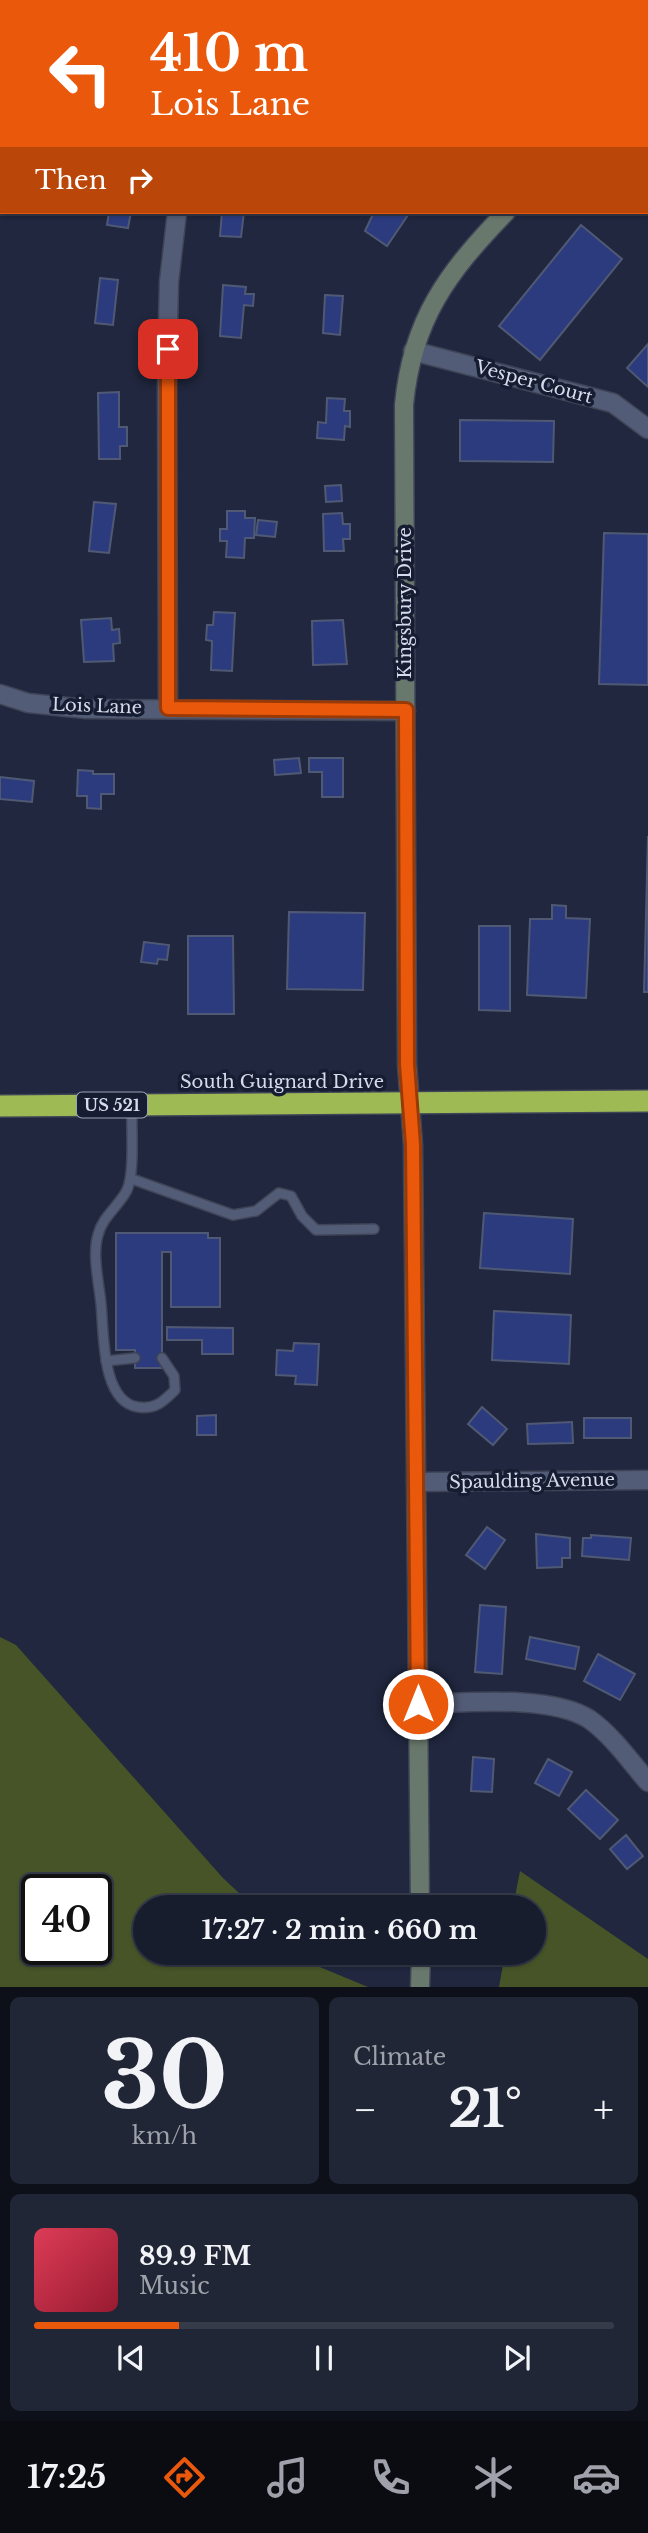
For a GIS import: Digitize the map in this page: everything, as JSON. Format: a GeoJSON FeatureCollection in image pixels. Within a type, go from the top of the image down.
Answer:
{"type":"FeatureCollection","features":[{"type":"Feature","properties":{"kind":"highway","name":"South Guignard Drive"},"geometry":{"type":"LineString","coordinates":[[0,1106],[648,1101]]}},
{"type":"Feature","properties":{"kind":"street"},"geometry":{"type":"LineString","coordinates":[[168,708],[167,372],[169,282],[177,214]]}},
{"type":"Feature","properties":{"kind":"street","name":"Kingsbury Drive"},"geometry":{"type":"LineString","coordinates":[[420,1895],[413,1145],[407,1051],[404,405],[407,374],[413,351],[436,296],[476,243],[504,214]]}},
{"type":"Feature","properties":{"kind":"street","name":"Vesper Court"},"geometry":{"type":"LineString","coordinates":[[413,351],[612,403],[648,429]]}},
{"type":"Feature","properties":{"kind":"street","name":"Lois Lane"},"geometry":{"type":"LineString","coordinates":[[0,694],[27,703],[57,707],[406,710]]}},
{"type":"Feature","properties":{"kind":"street","name":"Spaulding Avenue"},"geometry":{"type":"LineString","coordinates":[[416,1482],[648,1480]]}},
{"type":"Feature","properties":{"kind":"street"},"geometry":{"type":"LineString","coordinates":[[418,1704],[527,1703],[568,1710],[600,1728],[648,1782]]}},
{"type":"Feature","properties":{"kind":"street"},"geometry":{"type":"LineString","coordinates":[[420,1987],[421,1965]]}},
{"type":"Feature","properties":{"kind":"lane"},"geometry":{"type":"LineString","coordinates":[[132,1105],[132,1179],[126,1193],[104,1221],[97,1235],[106,1361],[109,1378],[121,1399],[135,1407],[148,1408],[163,1402],[175,1390],[174,1376],[162,1358]]}},
{"type":"Feature","properties":{"kind":"lane"},"geometry":{"type":"LineString","coordinates":[[132,1179],[233,1215],[256,1211],[279,1193],[291,1196],[302,1216],[316,1230],[374,1229]]}},
{"type":"Feature","properties":{"kind":"lane"},"geometry":{"type":"LineString","coordinates":[[106,1361],[135,1358]]}},
{"type":"Feature","properties":{"kind":"green space"},"geometry":{"type":"Polygon","coordinates":[[[0,1637],[16,1645],[223,1878],[241,1895],[133,1895],[133,1965],[315,1965],[368,1987],[0,1987],[0,1637]]]}},
{"type":"Feature","properties":{"kind":"green space"},"geometry":{"type":"Polygon","coordinates":[[[520,1871],[648,1959],[648,1987],[499,1987],[503,1965],[546,1965],[546,1895],[515,1895],[520,1871]]]}},
{"type":"Feature","properties":{"kind":"building"},"geometry":{"type":"Polygon","coordinates":[[[109,214],[131,214],[128,228],[107,225],[109,214]]]}},
{"type":"Feature","properties":{"kind":"building"},"geometry":{"type":"Polygon","coordinates":[[[222,214],[244,214],[241,237],[220,236],[222,214]]]}},
{"type":"Feature","properties":{"kind":"building"},"geometry":{"type":"Polygon","coordinates":[[[373,214],[409,214],[387,246],[365,231],[373,214]]]}},
{"type":"Feature","properties":{"kind":"building"},"geometry":{"type":"Polygon","coordinates":[[[581,225],[622,259],[540,360],[499,326],[581,225]]]}},
{"type":"Feature","properties":{"kind":"building"},"geometry":{"type":"Polygon","coordinates":[[[100,278],[118,280],[113,325],[95,323],[100,278]]]}},
{"type":"Feature","properties":{"kind":"building"},"geometry":{"type":"Polygon","coordinates":[[[223,285],[246,287],[245,294],[254,294],[253,306],[244,305],[241,338],[220,336],[223,285]]]}},
{"type":"Feature","properties":{"kind":"building"},"geometry":{"type":"Polygon","coordinates":[[[325,295],[343,296],[340,335],[323,333],[325,295]]]}},
{"type":"Feature","properties":{"kind":"building"},"geometry":{"type":"Polygon","coordinates":[[[648,344],[648,387],[627,368],[648,344]]]}},
{"type":"Feature","properties":{"kind":"building"},"geometry":{"type":"Polygon","coordinates":[[[119,392],[119,427],[127,427],[127,446],[120,446],[120,459],[99,459],[98,393],[119,392]]]}},
{"type":"Feature","properties":{"kind":"building"},"geometry":{"type":"Polygon","coordinates":[[[327,398],[345,399],[344,411],[350,411],[350,427],[345,426],[344,440],[317,438],[318,422],[326,423],[327,398]]]}},
{"type":"Feature","properties":{"kind":"building"},"geometry":{"type":"Polygon","coordinates":[[[460,420],[554,421],[553,462],[460,461],[460,420]]]}},
{"type":"Feature","properties":{"kind":"building"},"geometry":{"type":"Polygon","coordinates":[[[341,485],[342,501],[326,502],[325,486],[341,485]]]}},
{"type":"Feature","properties":{"kind":"building"},"geometry":{"type":"Polygon","coordinates":[[[94,502],[116,504],[109,553],[89,551],[94,502]]]}},
{"type":"Feature","properties":{"kind":"building"},"geometry":{"type":"Polygon","coordinates":[[[227,511],[245,511],[245,518],[255,518],[254,538],[245,538],[244,558],[226,557],[227,541],[220,541],[220,529],[227,529],[227,511]]]}},
{"type":"Feature","properties":{"kind":"building"},"geometry":{"type":"Polygon","coordinates":[[[342,513],[343,524],[350,524],[350,539],[343,539],[344,551],[324,551],[323,514],[342,513]]]}},
{"type":"Feature","properties":{"kind":"building"},"geometry":{"type":"Polygon","coordinates":[[[258,520],[277,522],[275,537],[256,535],[258,520]]]}},
{"type":"Feature","properties":{"kind":"building"},"geometry":{"type":"Polygon","coordinates":[[[604,533],[648,534],[648,685],[599,684],[604,533]]]}},
{"type":"Feature","properties":{"kind":"building"},"geometry":{"type":"Polygon","coordinates":[[[214,612],[235,613],[232,671],[211,670],[212,641],[206,640],[207,625],[213,625],[214,612]]]}},
{"type":"Feature","properties":{"kind":"building"},"geometry":{"type":"Polygon","coordinates":[[[111,618],[112,630],[119,629],[120,643],[113,644],[114,661],[84,662],[81,620],[111,618]]]}},
{"type":"Feature","properties":{"kind":"building"},"geometry":{"type":"Polygon","coordinates":[[[343,620],[347,664],[313,665],[312,621],[343,620]]]}},
{"type":"Feature","properties":{"kind":"building"},"geometry":{"type":"Polygon","coordinates":[[[299,758],[301,773],[275,775],[274,760],[299,758]]]}},
{"type":"Feature","properties":{"kind":"building"},"geometry":{"type":"Polygon","coordinates":[[[309,758],[343,758],[343,797],[322,797],[322,772],[309,772],[309,758]]]}},
{"type":"Feature","properties":{"kind":"building"},"geometry":{"type":"Polygon","coordinates":[[[78,770],[93,771],[93,774],[114,774],[114,794],[101,794],[101,809],[87,808],[87,796],[77,796],[78,770]]]}},
{"type":"Feature","properties":{"kind":"building"},"geometry":{"type":"Polygon","coordinates":[[[0,777],[34,781],[32,802],[0,799],[0,777]]]}},
{"type":"Feature","properties":{"kind":"building"},"geometry":{"type":"Polygon","coordinates":[[[648,836],[648,992],[644,992],[648,836]]]}},
{"type":"Feature","properties":{"kind":"building"},"geometry":{"type":"Polygon","coordinates":[[[552,905],[566,906],[566,918],[590,919],[586,998],[527,995],[530,919],[552,919],[552,905]]]}},
{"type":"Feature","properties":{"kind":"building"},"geometry":{"type":"Polygon","coordinates":[[[289,912],[365,913],[363,990],[287,989],[289,912]]]}},
{"type":"Feature","properties":{"kind":"building"},"geometry":{"type":"Polygon","coordinates":[[[479,926],[510,926],[510,1011],[479,1010],[479,926]]]}},
{"type":"Feature","properties":{"kind":"building"},"geometry":{"type":"Polygon","coordinates":[[[188,936],[233,936],[234,1014],[188,1014],[188,936]]]}},
{"type":"Feature","properties":{"kind":"building"},"geometry":{"type":"Polygon","coordinates":[[[144,942],[169,945],[167,960],[158,959],[157,964],[141,962],[144,942]]]}},
{"type":"Feature","properties":{"kind":"building"},"geometry":{"type":"Polygon","coordinates":[[[484,1213],[573,1219],[570,1274],[480,1268],[484,1213]]]}},
{"type":"Feature","properties":{"kind":"building"},"geometry":{"type":"Polygon","coordinates":[[[116,1233],[208,1233],[208,1238],[220,1238],[220,1307],[171,1307],[171,1252],[162,1252],[162,1368],[135,1368],[135,1350],[116,1350],[116,1233]]]}},
{"type":"Feature","properties":{"kind":"building"},"geometry":{"type":"Polygon","coordinates":[[[494,1311],[571,1315],[569,1364],[492,1360],[494,1311]]]}},
{"type":"Feature","properties":{"kind":"building"},"geometry":{"type":"Polygon","coordinates":[[[167,1327],[233,1328],[233,1354],[202,1354],[202,1340],[167,1340],[167,1327]]]}},
{"type":"Feature","properties":{"kind":"building"},"geometry":{"type":"Polygon","coordinates":[[[294,1343],[319,1344],[317,1385],[295,1384],[296,1376],[276,1375],[277,1350],[293,1351],[294,1343]]]}},
{"type":"Feature","properties":{"kind":"building"},"geometry":{"type":"Polygon","coordinates":[[[482,1407],[507,1429],[493,1445],[468,1424],[482,1407]]]}},
{"type":"Feature","properties":{"kind":"building"},"geometry":{"type":"Polygon","coordinates":[[[216,1415],[216,1435],[197,1435],[197,1416],[216,1415]]]}},
{"type":"Feature","properties":{"kind":"building"},"geometry":{"type":"Polygon","coordinates":[[[584,1418],[631,1418],[631,1438],[584,1438],[584,1418]]]}},
{"type":"Feature","properties":{"kind":"building"},"geometry":{"type":"Polygon","coordinates":[[[572,1422],[573,1443],[528,1444],[527,1424],[572,1422]]]}},
{"type":"Feature","properties":{"kind":"building"},"geometry":{"type":"Polygon","coordinates":[[[487,1527],[505,1540],[485,1569],[466,1555],[487,1527]]]}},
{"type":"Feature","properties":{"kind":"building"},"geometry":{"type":"Polygon","coordinates":[[[536,1534],[570,1538],[570,1558],[562,1558],[562,1567],[537,1568],[536,1534]]]}},
{"type":"Feature","properties":{"kind":"building"},"geometry":{"type":"Polygon","coordinates":[[[591,1535],[631,1538],[629,1560],[582,1556],[583,1538],[591,1538],[591,1535]]]}},
{"type":"Feature","properties":{"kind":"building"},"geometry":{"type":"Polygon","coordinates":[[[480,1605],[506,1607],[502,1674],[475,1672],[480,1605]]]}},
{"type":"Feature","properties":{"kind":"building"},"geometry":{"type":"Polygon","coordinates":[[[530,1637],[579,1647],[575,1669],[526,1659],[530,1637]]]}},
{"type":"Feature","properties":{"kind":"building"},"geometry":{"type":"Polygon","coordinates":[[[598,1654],[635,1674],[620,1700],[584,1681],[598,1654]]]}},
{"type":"Feature","properties":{"kind":"building"},"geometry":{"type":"Polygon","coordinates":[[[473,1757],[494,1759],[492,1792],[471,1791],[473,1757]]]}},
{"type":"Feature","properties":{"kind":"building"},"geometry":{"type":"Polygon","coordinates":[[[548,1759],[572,1772],[559,1796],[535,1783],[548,1759]]]}},
{"type":"Feature","properties":{"kind":"building"},"geometry":{"type":"Polygon","coordinates":[[[586,1790],[618,1820],[600,1839],[568,1809],[586,1790]]]}},
{"type":"Feature","properties":{"kind":"building"},"geometry":{"type":"Polygon","coordinates":[[[626,1835],[643,1856],[627,1869],[610,1849],[626,1835]]]}},
{"type":"Feature","properties":{"kind":"route"},"geometry":{"type":"LineString","coordinates":[[168,349],[168,708],[406,710],[407,1064],[413,1145],[418,1704]]}}]}
